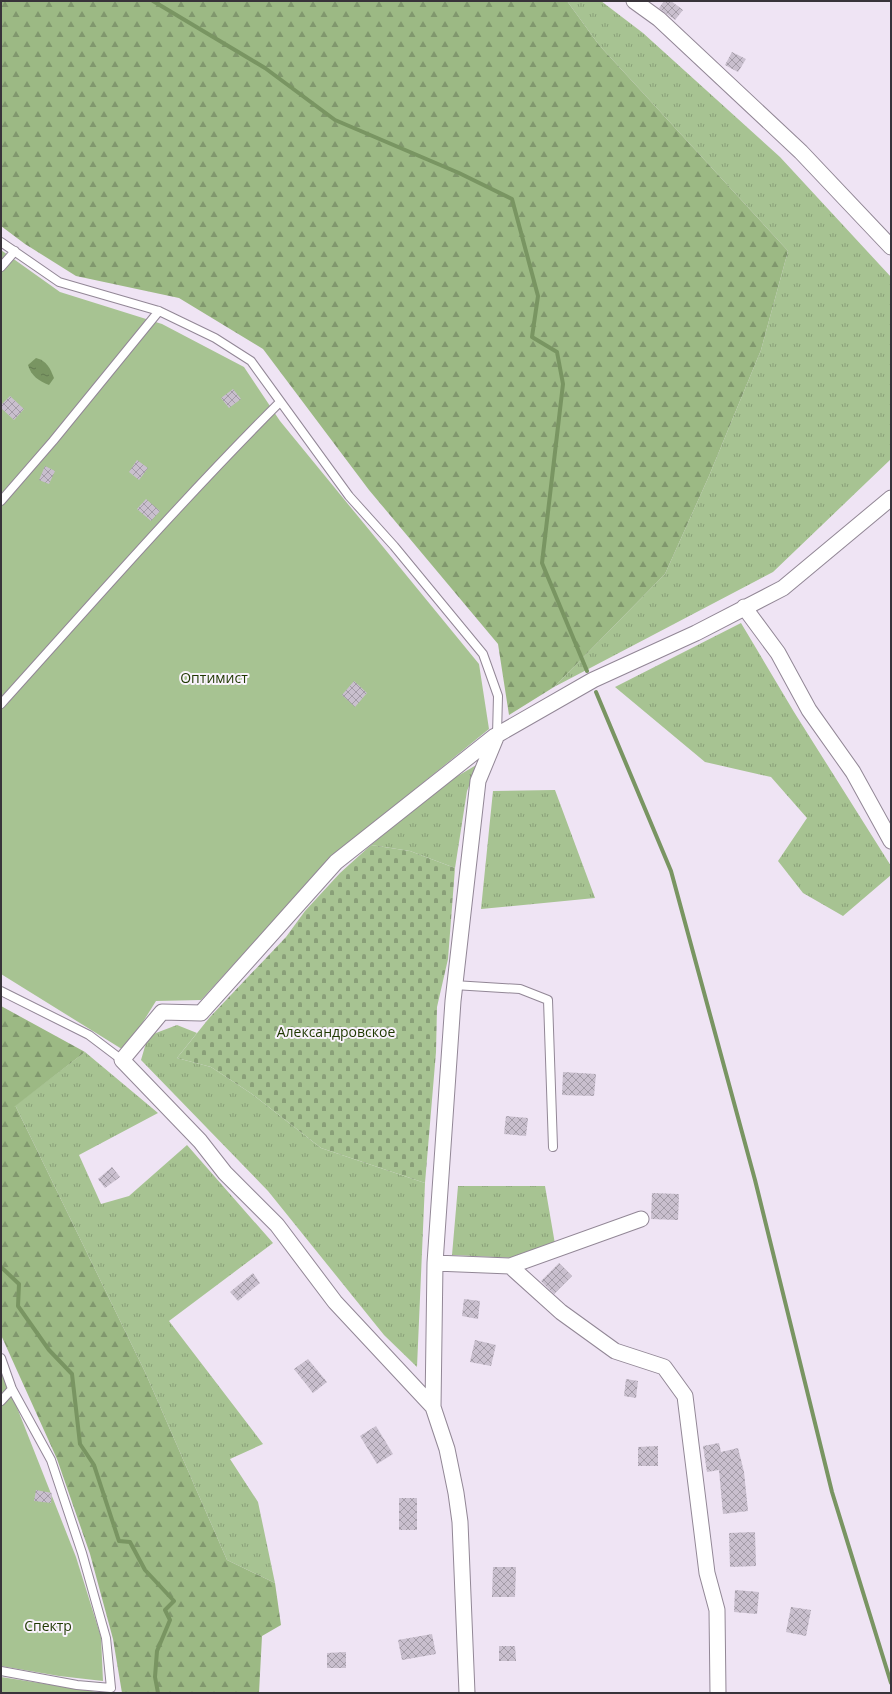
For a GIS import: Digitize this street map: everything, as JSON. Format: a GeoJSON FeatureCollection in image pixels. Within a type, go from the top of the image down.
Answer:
{"type":"FeatureCollection","features":[{"type":"Feature","properties":{"kind":"street"},"geometry":{"type":"LineString","coordinates":[[634,1],[658,19],[801,152],[891,247]]}},
{"type":"Feature","properties":{"kind":"street"},"geometry":{"type":"LineString","coordinates":[[433,1407],[335,1302],[277,1225],[225,1173],[200,1141],[122,1060],[162,1012],[201,1013],[336,862],[497,735],[593,680],[696,634],[744,607],[783,588],[891,498]]}},
{"type":"Feature","properties":{"kind":"street"},"geometry":{"type":"LineString","coordinates":[[744,607],[778,653],[809,710],[853,772],[891,841]]}},
{"type":"Feature","properties":{"kind":"street"},"geometry":{"type":"LineString","coordinates":[[467,1693],[460,1522],[447,1449],[433,1407],[435,1263],[454,985],[478,781],[497,735]]}},
{"type":"Feature","properties":{"kind":"street"},"geometry":{"type":"LineString","coordinates":[[435,1263],[510,1266],[641,1219]]}},
{"type":"Feature","properties":{"kind":"street"},"geometry":{"type":"LineString","coordinates":[[510,1266],[561,1312],[616,1351],[664,1367],[685,1396],[707,1573],[717,1610],[718,1693]]}},
{"type":"Feature","properties":{"kind":"lane"},"geometry":{"type":"LineString","coordinates":[[1,242],[59,282],[159,311],[215,338],[251,361],[349,496],[394,546],[483,654],[498,696],[497,735]]}},
{"type":"Feature","properties":{"kind":"lane"},"geometry":{"type":"LineString","coordinates":[[1,267],[15,251]]}},
{"type":"Feature","properties":{"kind":"lane"},"geometry":{"type":"LineString","coordinates":[[1,501],[53,441],[159,311]]}},
{"type":"Feature","properties":{"kind":"lane"},"geometry":{"type":"LineString","coordinates":[[1,704],[101,591],[222,459],[280,402]]}},
{"type":"Feature","properties":{"kind":"lane"},"geometry":{"type":"LineString","coordinates":[[454,985],[520,989],[548,1000],[553,1147]]}},
{"type":"Feature","properties":{"kind":"lane"},"geometry":{"type":"LineString","coordinates":[[1,991],[89,1034],[122,1060]]}},
{"type":"Feature","properties":{"kind":"lane"},"geometry":{"type":"LineString","coordinates":[[1,1358],[12,1388],[51,1460],[82,1553],[106,1638],[111,1691],[1,1672]]}},
{"type":"Feature","properties":{"kind":"lane"},"geometry":{"type":"LineString","coordinates":[[1,1401],[12,1388]]}},
{"type":"Feature","properties":{"kind":"green space"},"geometry":{"type":"Polygon","coordinates":[[[1,1],[567,1],[599,45],[788,251],[761,350],[709,476],[665,574],[554,687],[509,715],[498,644],[369,490],[263,349],[179,298],[76,276],[25,244],[1,226],[1,1]]]}},
{"type":"Feature","properties":{"kind":"green space"},"geometry":{"type":"Polygon","coordinates":[[[567,1],[601,1],[643,33],[780,157],[891,277],[891,459],[773,572],[554,687],[665,574],[709,476],[761,350],[788,251],[599,45],[567,1]]]}},
{"type":"Feature","properties":{"kind":"green space","name":"Оптимист"},"geometry":{"type":"Polygon","coordinates":[[[1,250],[60,292],[162,324],[244,367],[280,421],[479,664],[489,729],[334,855],[201,1000],[156,1001],[125,1051],[1,974],[1,250]]]}},
{"type":"Feature","properties":{"kind":"green space"},"geometry":{"type":"Polygon","coordinates":[[[741,623],[794,712],[891,866],[891,875],[843,916],[803,893],[778,861],[807,818],[771,777],[705,762],[615,687],[741,623]]]}},
{"type":"Feature","properties":{"kind":"green space"},"geometry":{"type":"Polygon","coordinates":[[[478,764],[467,791],[455,868],[410,851],[371,845],[439,787],[478,764]]]}},
{"type":"Feature","properties":{"kind":"green space"},"geometry":{"type":"Polygon","coordinates":[[[555,790],[595,898],[481,909],[493,791],[555,790]]]}},
{"type":"Feature","properties":{"kind":"green space","name":"Александровское"},"geometry":{"type":"Polygon","coordinates":[[[371,845],[410,851],[455,868],[448,959],[437,1007],[436,1052],[425,1183],[321,1148],[252,1094],[211,1067],[177,1058],[210,1017],[286,937],[305,911],[340,873],[371,845]]]}},
{"type":"Feature","properties":{"kind":"green space"},"geometry":{"type":"Polygon","coordinates":[[[1,1006],[85,1052],[14,1107],[16,1107],[145,1372],[227,1560],[275,1583],[281,1625],[262,1636],[259,1693],[122,1693],[113,1639],[90,1554],[57,1459],[1,1335],[1,1006]]]}},
{"type":"Feature","properties":{"kind":"green space"},"geometry":{"type":"Polygon","coordinates":[[[177,1025],[197,1033],[177,1058],[211,1067],[252,1094],[321,1148],[425,1183],[417,1367],[384,1335],[268,1191],[141,1060],[148,1036],[177,1025]]]}},
{"type":"Feature","properties":{"kind":"green space"},"geometry":{"type":"Polygon","coordinates":[[[85,1052],[158,1113],[79,1155],[101,1204],[129,1196],[187,1145],[273,1243],[169,1321],[263,1444],[230,1459],[258,1502],[275,1583],[227,1560],[145,1372],[16,1107],[13,1107],[85,1052]]]}},
{"type":"Feature","properties":{"kind":"green space"},"geometry":{"type":"Polygon","coordinates":[[[458,1186],[545,1186],[555,1244],[516,1258],[452,1255],[458,1186]]]}},
{"type":"Feature","properties":{"kind":"green space","name":"Спектр"},"geometry":{"type":"Polygon","coordinates":[[[1,1367],[76,1557],[101,1637],[103,1681],[59,1676],[1,1666],[1,1367]]]}},
{"type":"Feature","properties":{"kind":"green space"},"geometry":{"type":"Polygon","coordinates":[[[1,1677],[104,1693],[1,1693],[1,1677]]]}},
{"type":"Feature","properties":{"kind":"water"},"geometry":{"type":"Polygon","coordinates":[[[36,358],[48,365],[51,371],[54,378],[49,385],[36,378],[29,369],[28,365],[36,358]]]}},
{"type":"Feature","properties":{"kind":"building"},"geometry":{"type":"Polygon","coordinates":[[[664,1],[671,1],[683,10],[675,20],[659,8],[664,1]]]}},
{"type":"Feature","properties":{"kind":"building"},"geometry":{"type":"Polygon","coordinates":[[[732,52],[746,59],[738,72],[725,65],[732,52]]]}},
{"type":"Feature","properties":{"kind":"building"},"geometry":{"type":"Polygon","coordinates":[[[233,389],[241,399],[229,408],[221,398],[233,389]]]}},
{"type":"Feature","properties":{"kind":"building"},"geometry":{"type":"Polygon","coordinates":[[[10,396],[24,409],[14,420],[1,408],[1,405],[10,396]]]}},
{"type":"Feature","properties":{"kind":"building"},"geometry":{"type":"Polygon","coordinates":[[[137,460],[148,468],[139,480],[129,472],[137,460]]]}},
{"type":"Feature","properties":{"kind":"building"},"geometry":{"type":"Polygon","coordinates":[[[45,466],[55,471],[49,484],[39,480],[45,466]]]}},
{"type":"Feature","properties":{"kind":"building"},"geometry":{"type":"Polygon","coordinates":[[[146,499],[160,511],[151,521],[137,509],[146,499]]]}},
{"type":"Feature","properties":{"kind":"building"},"geometry":{"type":"Polygon","coordinates":[[[354,681],[367,693],[355,707],[342,695],[354,681]]]}},
{"type":"Feature","properties":{"kind":"building"},"geometry":{"type":"Polygon","coordinates":[[[563,1072],[596,1074],[594,1096],[562,1095],[563,1072]]]}},
{"type":"Feature","properties":{"kind":"building"},"geometry":{"type":"Polygon","coordinates":[[[506,1116],[528,1118],[526,1136],[504,1134],[506,1116]]]}},
{"type":"Feature","properties":{"kind":"building"},"geometry":{"type":"Polygon","coordinates":[[[112,1167],[120,1177],[105,1188],[98,1179],[112,1167]]]}},
{"type":"Feature","properties":{"kind":"building"},"geometry":{"type":"Polygon","coordinates":[[[652,1193],[679,1194],[678,1220],[651,1219],[652,1193]]]}},
{"type":"Feature","properties":{"kind":"building"},"geometry":{"type":"Polygon","coordinates":[[[559,1263],[572,1276],[554,1294],[541,1281],[559,1263]]]}},
{"type":"Feature","properties":{"kind":"building"},"geometry":{"type":"Polygon","coordinates":[[[253,1273],[260,1283],[238,1301],[230,1292],[253,1273]]]}},
{"type":"Feature","properties":{"kind":"building"},"geometry":{"type":"Polygon","coordinates":[[[464,1299],[480,1301],[478,1319],[462,1316],[464,1299]]]}},
{"type":"Feature","properties":{"kind":"building"},"geometry":{"type":"Polygon","coordinates":[[[475,1340],[496,1345],[491,1366],[470,1362],[475,1340]]]}},
{"type":"Feature","properties":{"kind":"building"},"geometry":{"type":"Polygon","coordinates":[[[308,1359],[327,1382],[313,1393],[294,1369],[308,1359]]]}},
{"type":"Feature","properties":{"kind":"building"},"geometry":{"type":"Polygon","coordinates":[[[626,1379],[638,1381],[636,1398],[624,1396],[626,1379]]]}},
{"type":"Feature","properties":{"kind":"building"},"geometry":{"type":"Polygon","coordinates":[[[376,1426],[393,1454],[377,1464],[360,1436],[376,1426]]]}},
{"type":"Feature","properties":{"kind":"building"},"geometry":{"type":"Polygon","coordinates":[[[719,1443],[721,1452],[738,1448],[744,1472],[748,1511],[723,1514],[719,1470],[707,1472],[703,1446],[719,1443]]]}},
{"type":"Feature","properties":{"kind":"building"},"geometry":{"type":"Polygon","coordinates":[[[658,1446],[658,1466],[638,1466],[638,1447],[658,1446]]]}},
{"type":"Feature","properties":{"kind":"building"},"geometry":{"type":"Polygon","coordinates":[[[36,1490],[52,1493],[51,1503],[34,1501],[36,1490]]]}},
{"type":"Feature","properties":{"kind":"building"},"geometry":{"type":"Polygon","coordinates":[[[399,1498],[417,1498],[417,1530],[399,1530],[399,1498]]]}},
{"type":"Feature","properties":{"kind":"building"},"geometry":{"type":"Polygon","coordinates":[[[755,1532],[756,1566],[730,1567],[729,1533],[755,1532]]]}},
{"type":"Feature","properties":{"kind":"building"},"geometry":{"type":"Polygon","coordinates":[[[493,1567],[516,1567],[515,1597],[492,1597],[493,1567]]]}},
{"type":"Feature","properties":{"kind":"building"},"geometry":{"type":"Polygon","coordinates":[[[735,1590],[759,1592],[757,1614],[734,1612],[735,1590]]]}},
{"type":"Feature","properties":{"kind":"building"},"geometry":{"type":"Polygon","coordinates":[[[791,1607],[811,1610],[806,1636],[786,1632],[791,1607]]]}},
{"type":"Feature","properties":{"kind":"building"},"geometry":{"type":"Polygon","coordinates":[[[432,1634],[436,1654],[402,1660],[398,1640],[432,1634]]]}},
{"type":"Feature","properties":{"kind":"building"},"geometry":{"type":"Polygon","coordinates":[[[499,1646],[515,1646],[516,1661],[499,1661],[499,1646]]]}},
{"type":"Feature","properties":{"kind":"building"},"geometry":{"type":"Polygon","coordinates":[[[346,1652],[346,1668],[327,1668],[327,1653],[346,1652]]]}},
{"type":"Feature","properties":{"kind":"waterway"},"geometry":{"type":"LineString","coordinates":[[153,1],[265,68],[335,120],[459,173],[512,199],[538,296],[532,337],[557,352],[563,384],[542,563],[587,671]]}},
{"type":"Feature","properties":{"kind":"waterway"},"geometry":{"type":"LineString","coordinates":[[596,692],[671,871],[755,1180],[832,1492],[891,1683]]}},
{"type":"Feature","properties":{"kind":"waterway"},"geometry":{"type":"LineString","coordinates":[[1,1267],[19,1284],[18,1306],[49,1350],[72,1374],[80,1444],[94,1465],[119,1541],[130,1542],[145,1570],[174,1601],[165,1610],[170,1620],[157,1651],[155,1677],[158,1693]]}}]}
